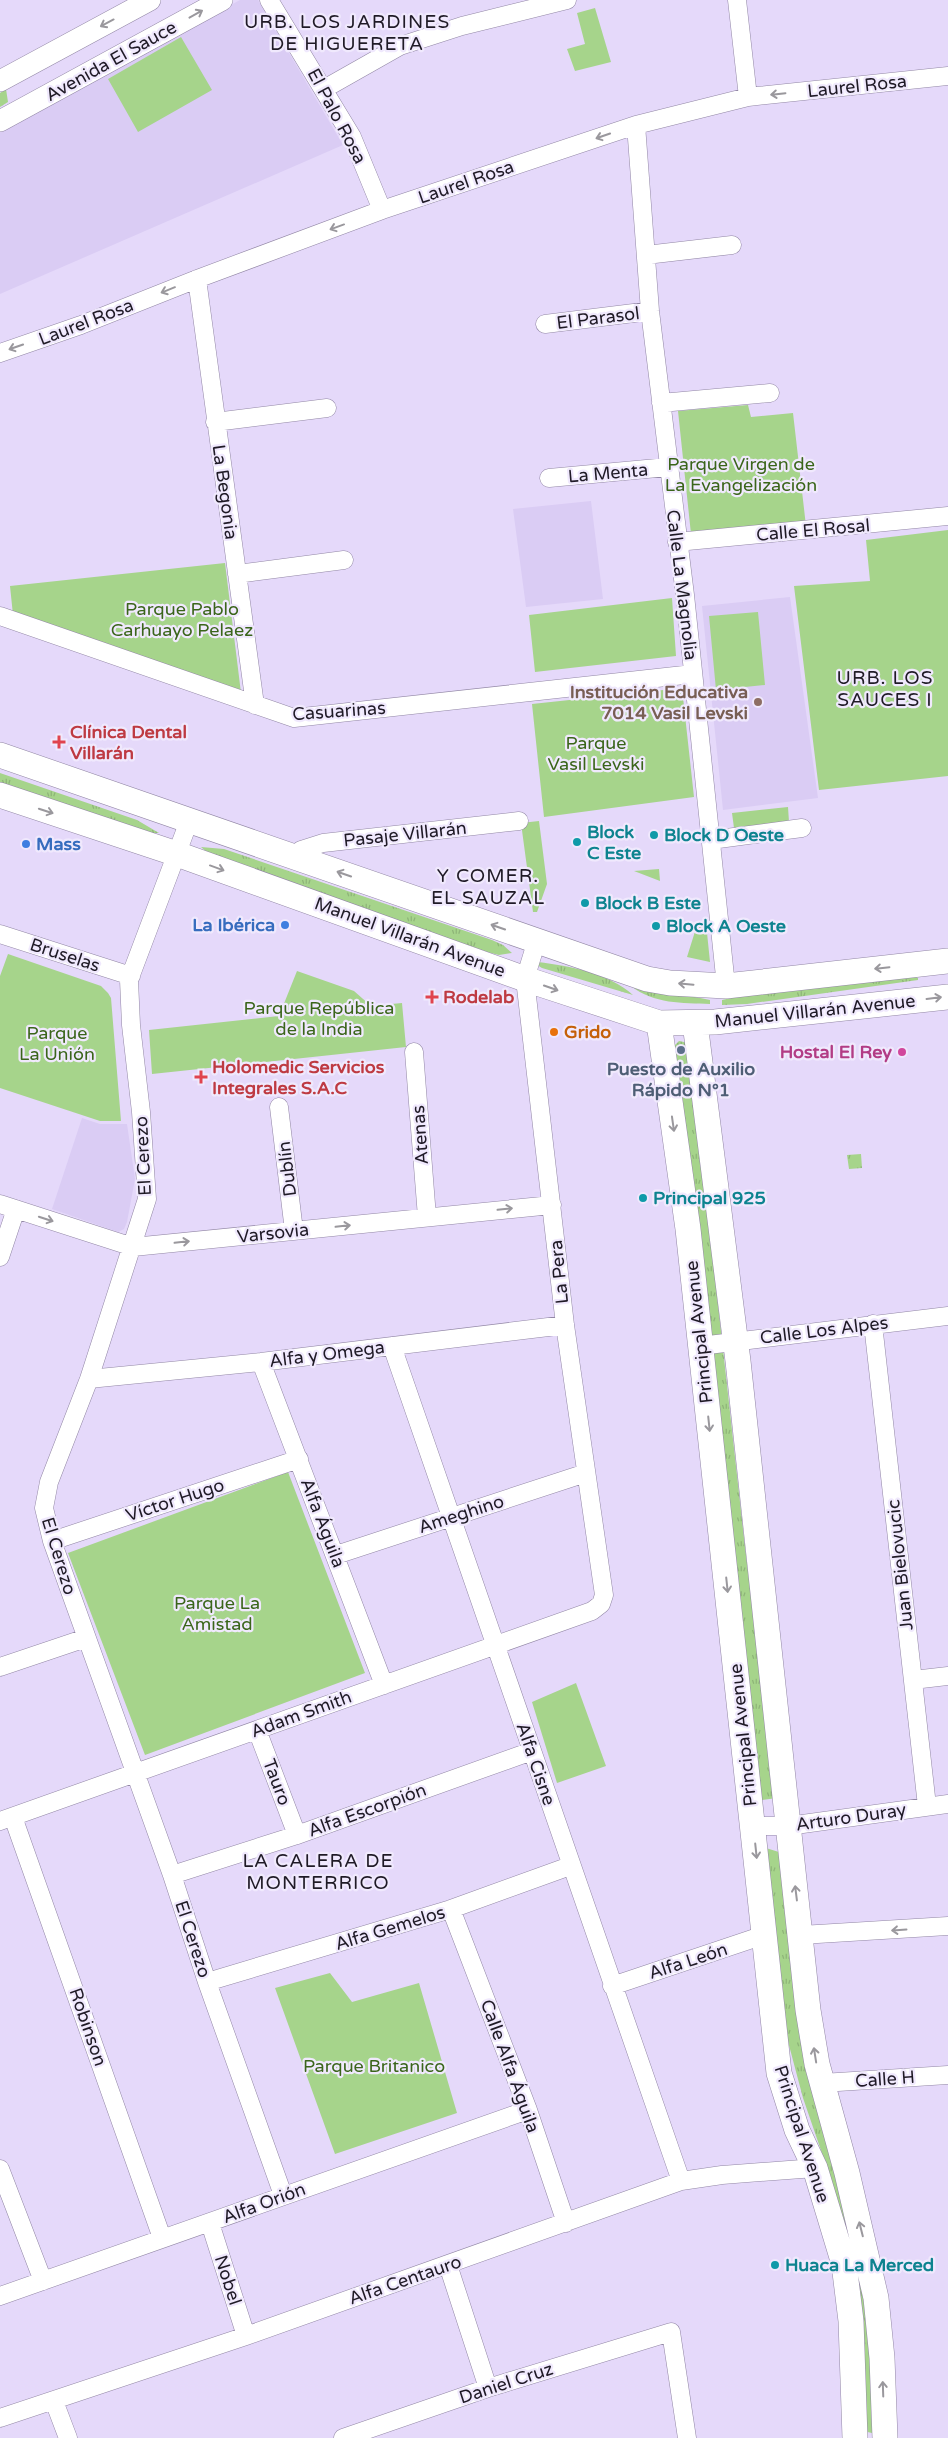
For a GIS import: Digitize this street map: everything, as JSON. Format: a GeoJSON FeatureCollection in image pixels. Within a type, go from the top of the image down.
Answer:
{"type":"FeatureCollection","features":[{"type":"Feature","properties":{"kind":"main road","name":"Manuel Villarán Avenue"},"geometry":{"type":"LineString","coordinates":[[0,755],[647,979],[680,984],[726,986],[948,960]]}},
{"type":"Feature","properties":{"kind":"main road","name":"Manuel Villarán Avenue"},"geometry":{"type":"LineString","coordinates":[[0,795],[177,854],[526,979],[659,1024],[696,1034],[948,997]]}},
{"type":"Feature","properties":{"kind":"main road","name":"Principal Avenue"},"geometry":{"type":"LineString","coordinates":[[659,1024],[687,1224],[779,2073],[798,2130],[815,2168],[844,2264],[851,2321],[855,2438]]}},
{"type":"Feature","properties":{"kind":"main road","name":"Principal Avenue"},"geometry":{"type":"LineString","coordinates":[[696,1034],[735,1340],[808,2010],[817,2064],[847,2174],[876,2298],[882,2358],[884,2438]]}},
{"type":"Feature","properties":{"kind":"main road"},"geometry":{"type":"LineString","coordinates":[[663,1052],[669,1043],[687,1040],[696,1034]]}},
{"type":"Feature","properties":{"kind":"street","name":"Avenida El Sauce"},"geometry":{"type":"LineString","coordinates":[[3,74],[150,0]]}},
{"type":"Feature","properties":{"kind":"street","name":"Avenida El Sauce"},"geometry":{"type":"LineString","coordinates":[[0,121],[222,0]]}},
{"type":"Feature","properties":{"kind":"street","name":"El Palo Rosa"},"geometry":{"type":"LineString","coordinates":[[269,0],[352,137],[382,210]]}},
{"type":"Feature","properties":{"kind":"street"},"geometry":{"type":"LineString","coordinates":[[324,89],[400,46],[462,26],[567,0]]}},
{"type":"Feature","properties":{"kind":"street"},"geometry":{"type":"LineString","coordinates":[[737,0],[748,97]]}},
{"type":"Feature","properties":{"kind":"street","name":"Laurel Rosa"},"geometry":{"type":"LineString","coordinates":[[0,353],[81,325],[197,278],[382,210],[636,125],[748,97],[948,76]]}},
{"type":"Feature","properties":{"kind":"street","name":"Calle La Magnolia"},"geometry":{"type":"LineString","coordinates":[[636,125],[650,311],[693,674],[726,986]]}},
{"type":"Feature","properties":{"kind":"street"},"geometry":{"type":"LineString","coordinates":[[646,254],[732,245]]}},
{"type":"Feature","properties":{"kind":"street","name":"La Begonia"},"geometry":{"type":"LineString","coordinates":[[197,278],[215,422],[255,705]]}},
{"type":"Feature","properties":{"kind":"street","name":"El Parasol"},"geometry":{"type":"LineString","coordinates":[[545,324],[650,311]]}},
{"type":"Feature","properties":{"kind":"street"},"geometry":{"type":"LineString","coordinates":[[661,403],[770,393]]}},
{"type":"Feature","properties":{"kind":"street"},"geometry":{"type":"LineString","coordinates":[[215,422],[327,408]]}},
{"type":"Feature","properties":{"kind":"street","name":"La Menta"},"geometry":{"type":"LineString","coordinates":[[549,478],[668,467]]}},
{"type":"Feature","properties":{"kind":"street","name":"Calle El Rosal"},"geometry":{"type":"LineString","coordinates":[[677,542],[948,516]]}},
{"type":"Feature","properties":{"kind":"street"},"geometry":{"type":"LineString","coordinates":[[237,574],[344,560]]}},
{"type":"Feature","properties":{"kind":"street","name":"Casuarinas"},"geometry":{"type":"LineString","coordinates":[[0,616],[294,718],[693,674]]}},
{"type":"Feature","properties":{"kind":"street","name":"El Cerezo"},"geometry":{"type":"LineString","coordinates":[[189,821],[131,976],[131,1024],[141,1112],[147,1199],[89,1379],[49,1482],[44,1508],[52,1541],[172,1875],[207,1982],[283,2195]]}},
{"type":"Feature","properties":{"kind":"street","name":"Pasaje Villarán"},"geometry":{"type":"LineString","coordinates":[[296,857],[301,850],[323,843],[519,821]]}},
{"type":"Feature","properties":{"kind":"street"},"geometry":{"type":"LineString","coordinates":[[711,840],[802,828]]}},
{"type":"Feature","properties":{"kind":"street","name":"Bruselas"},"geometry":{"type":"LineString","coordinates":[[0,934],[131,976]]}},
{"type":"Feature","properties":{"kind":"street","name":"La Pera"},"geometry":{"type":"LineString","coordinates":[[537,940],[526,979],[565,1325],[604,1595],[601,1604]]}},
{"type":"Feature","properties":{"kind":"street","name":"Atenas"},"geometry":{"type":"LineString","coordinates":[[414,1052],[427,1217]]}},
{"type":"Feature","properties":{"kind":"street","name":"Dublín"},"geometry":{"type":"LineString","coordinates":[[279,1106],[294,1231]]}},
{"type":"Feature","properties":{"kind":"street","name":"Varsovia"},"geometry":{"type":"LineString","coordinates":[[8,1206],[133,1247],[552,1205]]}},
{"type":"Feature","properties":{"kind":"street"},"geometry":{"type":"LineString","coordinates":[[0,1257],[8,1206]]}},
{"type":"Feature","properties":{"kind":"street","name":"Calle Los Alpes"},"geometry":{"type":"LineString","coordinates":[[700,1346],[735,1340],[948,1316]]}},
{"type":"Feature","properties":{"kind":"street","name":"Juan Bielovucic"},"geometry":{"type":"LineString","coordinates":[[873,1324],[927,1806]]}},
{"type":"Feature","properties":{"kind":"street","name":"Alfa y Omega"},"geometry":{"type":"LineString","coordinates":[[89,1379],[261,1362],[565,1325]]}},
{"type":"Feature","properties":{"kind":"street","name":"Alfa Cisne"},"geometry":{"type":"LineString","coordinates":[[392,1346],[496,1645],[570,1866],[681,2181]]}},
{"type":"Feature","properties":{"kind":"street","name":"Alfa Águila"},"geometry":{"type":"LineString","coordinates":[[261,1362],[384,1685]]}},
{"type":"Feature","properties":{"kind":"street","name":"Víctor Hugo"},"geometry":{"type":"LineString","coordinates":[[52,1541],[299,1459]]}},
{"type":"Feature","properties":{"kind":"street","name":"Ameghino"},"geometry":{"type":"LineString","coordinates":[[336,1555],[586,1473]]}},
{"type":"Feature","properties":{"kind":"street","name":"Adam Smith"},"geometry":{"type":"LineString","coordinates":[[7,1819],[592,1611],[601,1604]]}},
{"type":"Feature","properties":{"kind":"street"},"geometry":{"type":"LineString","coordinates":[[0,1667],[86,1638]]}},
{"type":"Feature","properties":{"kind":"street"},"geometry":{"type":"LineString","coordinates":[[913,1680],[948,1676]]}},
{"type":"Feature","properties":{"kind":"street","name":"Tauro"},"geometry":{"type":"LineString","coordinates":[[257,1730],[297,1835]]}},
{"type":"Feature","properties":{"kind":"street","name":"Alfa Escorpión"},"geometry":{"type":"LineString","coordinates":[[172,1875],[297,1835],[532,1751]]}},
{"type":"Feature","properties":{"kind":"street","name":"Arturo Duray"},"geometry":{"type":"LineString","coordinates":[[753,1826],[788,1826],[948,1804]]}},
{"type":"Feature","properties":{"kind":"street","name":"Robinson"},"geometry":{"type":"LineString","coordinates":[[7,1819],[162,2238]]}},
{"type":"Feature","properties":{"kind":"street","name":"Alfa Gemelos"},"geometry":{"type":"LineString","coordinates":[[207,1982],[452,1910],[570,1866]]}},
{"type":"Feature","properties":{"kind":"street","name":"Calle Alfa Águila"},"geometry":{"type":"LineString","coordinates":[[452,1910],[528,2110],[566,2223]]}},
{"type":"Feature","properties":{"kind":"street"},"geometry":{"type":"LineString","coordinates":[[801,1936],[948,1926]]}},
{"type":"Feature","properties":{"kind":"street","name":"Alfa León"},"geometry":{"type":"LineString","coordinates":[[612,1986],[764,1935]]}},
{"type":"Feature","properties":{"kind":"street","name":"Calle H"},"geometry":{"type":"LineString","coordinates":[[822,2083],[948,2076]]}},
{"type":"Feature","properties":{"kind":"street","name":"Alfa Orión"},"geometry":{"type":"LineString","coordinates":[[0,2296],[528,2110]]}},
{"type":"Feature","properties":{"kind":"street","name":"Alfa Centauro"},"geometry":{"type":"LineString","coordinates":[[0,2418],[246,2336],[681,2181],[722,2175],[815,2168]]}},
{"type":"Feature","properties":{"kind":"street"},"geometry":{"type":"LineString","coordinates":[[0,2170],[43,2281]]}},
{"type":"Feature","properties":{"kind":"street","name":"Nobel"},"geometry":{"type":"LineString","coordinates":[[210,2223],[246,2336]]}},
{"type":"Feature","properties":{"kind":"street"},"geometry":{"type":"LineString","coordinates":[[448,2265],[488,2388]]}},
{"type":"Feature","properties":{"kind":"street","name":"Daniel Cruz"},"geometry":{"type":"LineString","coordinates":[[343,2438],[488,2388],[671,2332],[687,2438]]}},
{"type":"Feature","properties":{"kind":"street"},"geometry":{"type":"LineString","coordinates":[[54,2401],[68,2438]]}},
{"type":"Feature","properties":{"kind":"shaded area"},"geometry":{"type":"Polygon","coordinates":[[[240,0],[258,0],[343,145],[0,294],[0,131],[240,0]]]}},
{"type":"Feature","properties":{"kind":"shaded area"},"geometry":{"type":"Polygon","coordinates":[[[591,501],[603,599],[526,607],[513,509],[591,501]]]}},
{"type":"Feature","properties":{"kind":"shaded area","name":"Institución Educativa 7014 Vasil Levski"},"geometry":{"type":"Polygon","coordinates":[[[790,597],[818,798],[723,810],[702,606],[790,597]]]}},
{"type":"Feature","properties":{"kind":"shaded area"},"geometry":{"type":"Polygon","coordinates":[[[82,1118],[100,1124],[127,1124],[135,1179],[127,1222],[124,1229],[118,1232],[52,1209],[82,1118]]]}},
{"type":"Feature","properties":{"kind":"green space"},"geometry":{"type":"Polygon","coordinates":[[[595,8],[611,62],[575,71],[567,49],[585,44],[577,13],[595,8]]]}},
{"type":"Feature","properties":{"kind":"green space"},"geometry":{"type":"Polygon","coordinates":[[[181,37],[212,90],[138,132],[108,79],[181,37]]]}},
{"type":"Feature","properties":{"kind":"green space"},"geometry":{"type":"Polygon","coordinates":[[[6,89],[8,102],[0,107],[0,93],[6,89]]]}},
{"type":"Feature","properties":{"kind":"green space","name":"Parque Virgen de La Evangelización"},"geometry":{"type":"Polygon","coordinates":[[[748,405],[751,417],[793,413],[806,526],[691,534],[678,411],[748,405]]]}},
{"type":"Feature","properties":{"kind":"green space"},"geometry":{"type":"Polygon","coordinates":[[[948,530],[948,776],[819,790],[794,586],[870,581],[866,540],[948,530]]]}},
{"type":"Feature","properties":{"kind":"green space","name":"Parque Pablo Carhuayo Pelaez"},"geometry":{"type":"Polygon","coordinates":[[[225,563],[241,693],[13,615],[10,586],[225,563]]]}},
{"type":"Feature","properties":{"kind":"green space"},"geometry":{"type":"Polygon","coordinates":[[[672,598],[676,656],[535,672],[529,615],[672,598]]]}},
{"type":"Feature","properties":{"kind":"green space"},"geometry":{"type":"Polygon","coordinates":[[[758,612],[765,685],[716,690],[709,616],[758,612]]]}},
{"type":"Feature","properties":{"kind":"green space","name":"Parque Vasil Levski"},"geometry":{"type":"Polygon","coordinates":[[[682,688],[694,797],[544,817],[532,704],[682,688]]]}},
{"type":"Feature","properties":{"kind":"green space"},"geometry":{"type":"Polygon","coordinates":[[[0,773],[137,820],[159,833],[147,833],[0,785],[0,773]]]}},
{"type":"Feature","properties":{"kind":"green space"},"geometry":{"type":"Polygon","coordinates":[[[788,807],[789,822],[734,828],[732,813],[788,807]]]}},
{"type":"Feature","properties":{"kind":"green space"},"geometry":{"type":"Polygon","coordinates":[[[539,821],[547,884],[537,912],[533,912],[521,823],[539,821]]]}},
{"type":"Feature","properties":{"kind":"green space"},"geometry":{"type":"Polygon","coordinates":[[[201,847],[224,849],[492,940],[503,945],[512,953],[499,955],[487,952],[209,854],[201,847]]]}},
{"type":"Feature","properties":{"kind":"green space"},"geometry":{"type":"Polygon","coordinates":[[[659,869],[660,881],[634,871],[659,869]]]}},
{"type":"Feature","properties":{"kind":"green space"},"geometry":{"type":"Polygon","coordinates":[[[698,922],[706,923],[710,962],[687,957],[698,922]]]}},
{"type":"Feature","properties":{"kind":"green space","name":"Parque La Unión"},"geometry":{"type":"Polygon","coordinates":[[[8,954],[101,986],[108,993],[111,998],[121,1121],[100,1121],[0,1088],[0,976],[8,954]]]}},
{"type":"Feature","properties":{"kind":"green space"},"geometry":{"type":"Polygon","coordinates":[[[538,962],[576,968],[601,976],[613,981],[633,995],[542,968],[537,965],[538,962]]]}},
{"type":"Feature","properties":{"kind":"green space","name":"Parque República de la India"},"geometry":{"type":"Polygon","coordinates":[[[297,971],[354,991],[371,1006],[402,1003],[406,1047],[152,1074],[149,1030],[279,1016],[297,971]]]}},
{"type":"Feature","properties":{"kind":"green space"},"geometry":{"type":"Polygon","coordinates":[[[914,976],[918,980],[747,1004],[722,1005],[722,1000],[745,995],[914,976]]]}},
{"type":"Feature","properties":{"kind":"green space"},"geometry":{"type":"Polygon","coordinates":[[[631,986],[710,1000],[710,1004],[679,1003],[659,999],[640,992],[631,986]]]}},
{"type":"Feature","properties":{"kind":"green space"},"geometry":{"type":"Polygon","coordinates":[[[679,1041],[689,1043],[745,1547],[777,1798],[762,1800],[673,1047],[679,1041]]]}},
{"type":"Feature","properties":{"kind":"green space"},"geometry":{"type":"Polygon","coordinates":[[[861,1154],[862,1168],[849,1169],[847,1155],[861,1154]]]}},
{"type":"Feature","properties":{"kind":"green space","name":"Parque La Amistad"},"geometry":{"type":"Polygon","coordinates":[[[288,1472],[365,1673],[145,1755],[68,1553],[288,1472]]]}},
{"type":"Feature","properties":{"kind":"green space"},"geometry":{"type":"Polygon","coordinates":[[[576,1683],[606,1766],[557,1783],[532,1702],[576,1683]]]}},
{"type":"Feature","properties":{"kind":"green space"},"geometry":{"type":"Polygon","coordinates":[[[766,1848],[782,1853],[871,2298],[872,2433],[863,2431],[826,2165],[803,2098],[786,2034],[766,1848]]]}},
{"type":"Feature","properties":{"kind":"green space","name":"Parque Britanico"},"geometry":{"type":"Polygon","coordinates":[[[330,1973],[352,2002],[419,1983],[457,2113],[335,2154],[275,1988],[330,1973]]]}},
{"type":"Feature","properties":{"kind":"place","name":"Institución Educativa 7014 Vasil Levski"},"geometry":{"type":"Point","coordinates":[758,702]}},
{"type":"Feature","properties":{"kind":"place","name":"Clínica Dental Villarán"},"geometry":{"type":"Point","coordinates":[59,742]}},
{"type":"Feature","properties":{"kind":"place","name":"Block D Oeste"},"geometry":{"type":"Point","coordinates":[654,835]}},
{"type":"Feature","properties":{"kind":"place","name":"Block C Este"},"geometry":{"type":"Point","coordinates":[577,842]}},
{"type":"Feature","properties":{"kind":"place","name":"Mass"},"geometry":{"type":"Point","coordinates":[26,844]}},
{"type":"Feature","properties":{"kind":"place","name":"Block B Este"},"geometry":{"type":"Point","coordinates":[585,903]}},
{"type":"Feature","properties":{"kind":"place","name":"La Ibérica"},"geometry":{"type":"Point","coordinates":[285,925]}},
{"type":"Feature","properties":{"kind":"place","name":"Block A Oeste"},"geometry":{"type":"Point","coordinates":[656,926]}},
{"type":"Feature","properties":{"kind":"place","name":"Rodelab"},"geometry":{"type":"Point","coordinates":[432,997]}},
{"type":"Feature","properties":{"kind":"place","name":"Grido"},"geometry":{"type":"Point","coordinates":[554,1032]}},
{"type":"Feature","properties":{"kind":"place","name":"Puesto de Auxilio Rápido N°1"},"geometry":{"type":"Point","coordinates":[681,1050]}},
{"type":"Feature","properties":{"kind":"place","name":"Hostal El Rey"},"geometry":{"type":"Point","coordinates":[902,1052]}},
{"type":"Feature","properties":{"kind":"place","name":"Holomedic Servicios Integrales S.A.C"},"geometry":{"type":"Point","coordinates":[201,1077]}},
{"type":"Feature","properties":{"kind":"place","name":"Principal 925"},"geometry":{"type":"Point","coordinates":[643,1198]}},
{"type":"Feature","properties":{"kind":"place","name":"Huaca La Merced"},"geometry":{"type":"Point","coordinates":[775,2265]}},
{"type":"Feature","properties":{"kind":"district","name":"URB. LOS JARDINES DE HIGUERETA"},"geometry":{"type":"Point","coordinates":[347,32]}},
{"type":"Feature","properties":{"kind":"district","name":"URB. LOS SAUCES I"},"geometry":{"type":"Point","coordinates":[885,688]}},
{"type":"Feature","properties":{"kind":"district","name":"Y COMER. EL SAUZAL"},"geometry":{"type":"Point","coordinates":[488,886]}},
{"type":"Feature","properties":{"kind":"district","name":"LA CALERA DE MONTERRICO"},"geometry":{"type":"Point","coordinates":[318,1871]}}]}
